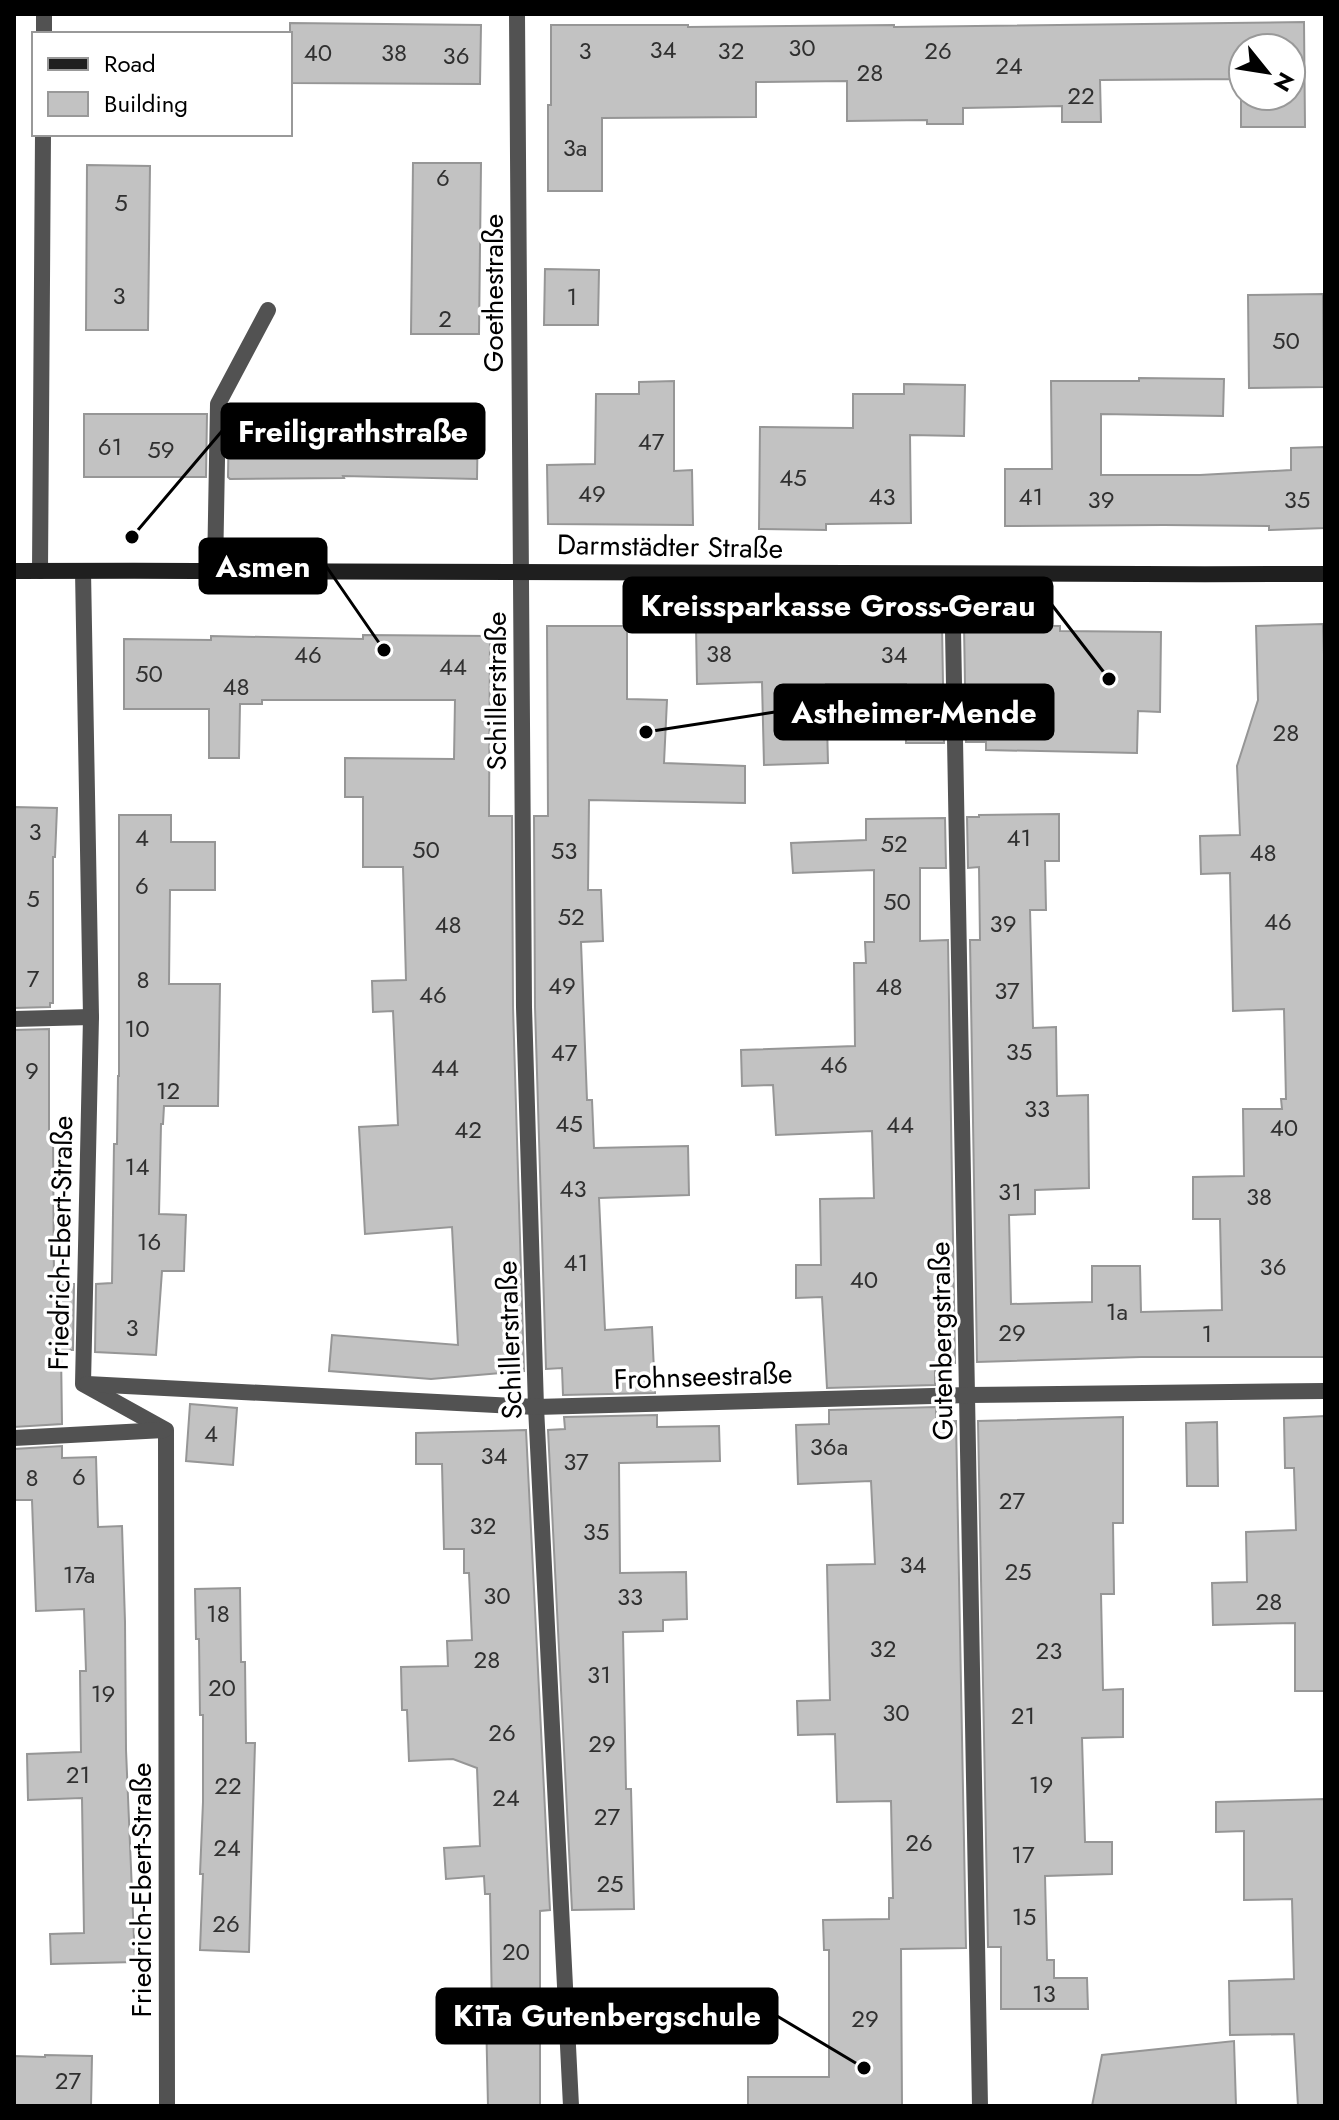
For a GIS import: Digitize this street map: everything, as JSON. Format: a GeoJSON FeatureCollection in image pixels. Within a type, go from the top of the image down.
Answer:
{"type":"FeatureCollection","features":[{"type":"Feature","properties":{"kind":"main road","name":"Darmstädter Straße"},"geometry":{"type":"LineString","coordinates":[[14,571],[1325,574]]}},
{"type":"Feature","properties":{"kind":"street","name":"Goethestraße"},"geometry":{"type":"LineString","coordinates":[[517,14],[521,571]]}},
{"type":"Feature","properties":{"kind":"street"},"geometry":{"type":"LineString","coordinates":[[40,571],[43,136]]}},
{"type":"Feature","properties":{"kind":"street"},"geometry":{"type":"LineString","coordinates":[[215,572],[218,404],[268,310]]}},
{"type":"Feature","properties":{"kind":"street","name":"Friedrich-Ebert-Straße"},"geometry":{"type":"LineString","coordinates":[[83,571],[91,1017],[83,1384],[166,1430],[167,2106]]}},
{"type":"Feature","properties":{"kind":"street","name":"Schillerstraße"},"geometry":{"type":"LineString","coordinates":[[521,571],[524,1007],[536,1407],[571,2106]]}},
{"type":"Feature","properties":{"kind":"street","name":"Gutenbergstraße"},"geometry":{"type":"LineString","coordinates":[[952,575],[980,2106]]}},
{"type":"Feature","properties":{"kind":"street"},"geometry":{"type":"LineString","coordinates":[[14,1019],[91,1017]]}},
{"type":"Feature","properties":{"kind":"street","name":"Frohnseestraße"},"geometry":{"type":"LineString","coordinates":[[83,1384],[536,1407],[968,1395],[1325,1391]]}},
{"type":"Feature","properties":{"kind":"street"},"geometry":{"type":"LineString","coordinates":[[14,1438],[166,1430]]}},
{"type":"Feature","properties":{"kind":"building"},"geometry":{"type":"Polygon","coordinates":[[[1304,22],[1304,32],[1227,32],[1227,79],[1100,80],[1101,122],[1062,122],[1062,106],[963,108],[963,124],[927,124],[927,120],[847,121],[847,81],[756,82],[756,117],[602,118],[602,191],[548,191],[551,25],[1304,22]]]}},
{"type":"Feature","properties":{"kind":"building"},"geometry":{"type":"Polygon","coordinates":[[[290,23],[481,25],[480,84],[292,83],[290,23]]]}},
{"type":"Feature","properties":{"kind":"building"},"geometry":{"type":"Polygon","coordinates":[[[1241,112],[1305,112],[1305,127],[1241,127],[1241,112]]]}},
{"type":"Feature","properties":{"kind":"building"},"geometry":{"type":"Polygon","coordinates":[[[413,163],[481,163],[479,334],[411,334],[413,163]]]}},
{"type":"Feature","properties":{"kind":"building"},"geometry":{"type":"Polygon","coordinates":[[[87,165],[150,166],[148,330],[86,330],[87,165]]]}},
{"type":"Feature","properties":{"kind":"building"},"geometry":{"type":"Polygon","coordinates":[[[545,269],[599,270],[598,325],[544,325],[545,269]]]}},
{"type":"Feature","properties":{"kind":"building"},"geometry":{"type":"Polygon","coordinates":[[[1323,294],[1324,387],[1249,388],[1248,295],[1323,294]]]}},
{"type":"Feature","properties":{"kind":"building"},"geometry":{"type":"Polygon","coordinates":[[[1139,378],[1224,379],[1223,416],[1101,414],[1101,475],[1200,475],[1291,470],[1291,448],[1325,447],[1325,528],[1005,526],[1005,469],[1052,469],[1051,381],[1139,381],[1139,378]]]}},
{"type":"Feature","properties":{"kind":"building"},"geometry":{"type":"Polygon","coordinates":[[[674,381],[674,471],[692,470],[693,525],[548,524],[547,465],[595,464],[596,394],[639,394],[639,382],[674,381]]]}},
{"type":"Feature","properties":{"kind":"building"},"geometry":{"type":"Polygon","coordinates":[[[904,384],[965,385],[964,436],[910,435],[911,523],[826,524],[826,530],[759,529],[760,427],[853,428],[853,394],[904,394],[904,384]]]}},
{"type":"Feature","properties":{"kind":"building"},"geometry":{"type":"Polygon","coordinates":[[[343,413],[343,417],[478,418],[477,479],[228,477],[229,414],[343,413]]]}},
{"type":"Feature","properties":{"kind":"building"},"geometry":{"type":"Polygon","coordinates":[[[84,414],[207,414],[206,477],[84,477],[84,414]]]}},
{"type":"Feature","properties":{"kind":"building"},"geometry":{"type":"Polygon","coordinates":[[[1323,624],[1325,1357],[1141,1357],[977,1362],[970,940],[980,940],[979,867],[968,868],[967,817],[1059,814],[1059,861],[1045,861],[1046,910],[1030,910],[1033,1028],[1056,1027],[1057,1096],[1088,1095],[1089,1188],[1035,1190],[1035,1214],[1009,1215],[1011,1304],[1092,1302],[1092,1266],[1140,1266],[1141,1312],[1222,1310],[1220,1219],[1193,1219],[1193,1177],[1244,1176],[1243,1109],[1282,1109],[1281,1099],[1286,1099],[1284,1009],[1233,1011],[1230,873],[1201,874],[1200,836],[1240,835],[1237,766],[1258,700],[1256,626],[1323,624]]]}},
{"type":"Feature","properties":{"kind":"building"},"geometry":{"type":"Polygon","coordinates":[[[741,625],[741,628],[942,625],[944,743],[906,743],[906,684],[826,684],[828,763],[764,765],[762,682],[697,684],[696,626],[741,625]]]}},
{"type":"Feature","properties":{"kind":"building"},"geometry":{"type":"Polygon","coordinates":[[[964,625],[1060,626],[1060,631],[1161,632],[1160,712],[1138,711],[1137,753],[986,750],[986,742],[966,742],[964,625]]]}},
{"type":"Feature","properties":{"kind":"building"},"geometry":{"type":"Polygon","coordinates":[[[547,626],[627,626],[627,699],[667,700],[664,763],[745,766],[745,803],[589,800],[588,890],[601,890],[603,941],[581,942],[587,1100],[592,1100],[594,1148],[688,1146],[689,1195],[599,1198],[605,1330],[652,1327],[655,1393],[563,1395],[562,1368],[546,1369],[535,1007],[534,816],[548,816],[547,626]]]}},
{"type":"Feature","properties":{"kind":"building"},"geometry":{"type":"Polygon","coordinates":[[[363,635],[490,636],[489,816],[512,816],[513,1007],[524,1371],[431,1379],[329,1371],[332,1335],[458,1345],[452,1227],[365,1234],[359,1127],[398,1125],[393,1011],[373,1012],[372,981],[406,980],[403,867],[363,867],[363,797],[345,797],[345,758],[454,759],[455,700],[262,700],[262,704],[240,704],[239,758],[209,758],[209,709],[124,709],[124,639],[211,640],[211,636],[363,639],[363,635]]]}},
{"type":"Feature","properties":{"kind":"building"},"geometry":{"type":"Polygon","coordinates":[[[14,807],[57,808],[53,857],[53,1003],[50,1007],[14,1008],[14,807]]]}},
{"type":"Feature","properties":{"kind":"building"},"geometry":{"type":"Polygon","coordinates":[[[119,815],[171,815],[171,842],[215,842],[215,890],[170,890],[169,984],[220,984],[218,1106],[164,1106],[159,1214],[186,1215],[184,1271],[162,1271],[156,1355],[95,1352],[96,1284],[112,1283],[114,1144],[117,1144],[119,1076],[119,815]]]}},
{"type":"Feature","properties":{"kind":"building"},"geometry":{"type":"Polygon","coordinates":[[[945,818],[946,868],[920,868],[920,941],[948,940],[955,1363],[935,1363],[935,1385],[827,1388],[822,1297],[796,1298],[796,1265],[821,1265],[820,1199],[874,1198],[872,1131],[776,1135],[773,1085],[742,1086],[741,1050],[855,1046],[854,963],[866,963],[865,942],[874,942],[874,870],[793,873],[791,843],[866,840],[866,819],[945,818]]]}},
{"type":"Feature","properties":{"kind":"building"},"geometry":{"type":"Polygon","coordinates":[[[49,1029],[54,1284],[74,1284],[73,1350],[61,1350],[62,1424],[14,1427],[14,1030],[49,1029]]]}},
{"type":"Feature","properties":{"kind":"building"},"geometry":{"type":"Polygon","coordinates":[[[190,1404],[237,1408],[233,1465],[186,1461],[190,1404]]]}},
{"type":"Feature","properties":{"kind":"building"},"geometry":{"type":"Polygon","coordinates":[[[936,1407],[936,1422],[956,1421],[966,1948],[901,1949],[902,2106],[748,2106],[748,2077],[829,2077],[829,1950],[824,1950],[823,1920],[889,1919],[889,1898],[893,1898],[891,1801],[837,1802],[835,1734],[798,1735],[797,1701],[830,1700],[827,1565],[875,1564],[871,1481],[798,1484],[796,1425],[829,1424],[829,1410],[936,1407]]]}},
{"type":"Feature","properties":{"kind":"building"},"geometry":{"type":"Polygon","coordinates":[[[657,1415],[657,1427],[719,1426],[720,1461],[619,1463],[620,1573],[686,1572],[687,1619],[663,1620],[663,1631],[623,1632],[626,1789],[631,1789],[634,1909],[572,1910],[548,1430],[565,1429],[564,1417],[657,1415]]]}},
{"type":"Feature","properties":{"kind":"building"},"geometry":{"type":"Polygon","coordinates":[[[1325,1416],[1325,1691],[1295,1691],[1295,1623],[1213,1625],[1212,1583],[1247,1582],[1246,1532],[1296,1530],[1294,1468],[1285,1468],[1284,1418],[1325,1416]]]}},
{"type":"Feature","properties":{"kind":"building"},"geometry":{"type":"Polygon","coordinates":[[[1123,1417],[1123,1523],[1113,1523],[1114,1594],[1101,1594],[1103,1690],[1123,1689],[1123,1737],[1082,1738],[1085,1842],[1112,1842],[1112,1874],[1045,1876],[1047,1960],[1054,1960],[1054,1978],[1087,1978],[1088,2009],[1001,2009],[1001,1947],[988,1947],[978,1421],[1123,1417]]]}},
{"type":"Feature","properties":{"kind":"building"},"geometry":{"type":"Polygon","coordinates":[[[1217,1422],[1218,1486],[1187,1486],[1186,1423],[1217,1422]]]}},
{"type":"Feature","properties":{"kind":"building"},"geometry":{"type":"Polygon","coordinates":[[[526,1430],[550,1910],[540,1911],[540,2106],[488,2106],[486,2013],[492,2013],[490,1894],[485,1894],[484,1876],[446,1879],[444,1848],[480,1846],[477,1768],[453,1759],[409,1761],[407,1710],[402,1710],[401,1667],[448,1666],[447,1641],[472,1640],[469,1573],[464,1573],[464,1549],[444,1549],[442,1464],[416,1464],[416,1433],[526,1430]]]}},
{"type":"Feature","properties":{"kind":"building"},"geometry":{"type":"Polygon","coordinates":[[[62,1446],[62,1458],[96,1457],[98,1527],[122,1526],[126,1750],[135,1962],[51,1964],[50,1934],[84,1933],[82,1798],[28,1800],[27,1754],[81,1752],[80,1671],[86,1671],[84,1609],[36,1611],[32,1500],[14,1500],[14,1449],[62,1446]]]}},
{"type":"Feature","properties":{"kind":"building"},"geometry":{"type":"Polygon","coordinates":[[[240,1588],[246,1743],[255,1743],[249,1952],[200,1950],[203,1715],[200,1715],[195,1589],[240,1588]]]}},
{"type":"Feature","properties":{"kind":"building"},"geometry":{"type":"Polygon","coordinates":[[[1325,1799],[1325,2106],[1298,2106],[1294,2034],[1230,2035],[1229,1981],[1294,1979],[1292,1899],[1244,1900],[1244,1831],[1216,1832],[1216,1802],[1325,1799]]]}},
{"type":"Feature","properties":{"kind":"building"},"geometry":{"type":"Polygon","coordinates":[[[1234,2041],[1236,2106],[1092,2106],[1102,2055],[1234,2041]]]}},
{"type":"Feature","properties":{"kind":"building"},"geometry":{"type":"Polygon","coordinates":[[[14,2056],[92,2056],[91,2106],[14,2106],[14,2056]]]}},
{"type":"Feature","properties":{"kind":"place","name":"Freiligrathstraße"},"geometry":{"type":"Point","coordinates":[132,537]}},
{"type":"Feature","properties":{"kind":"place","name":"Asmen"},"geometry":{"type":"Point","coordinates":[384,650]}},
{"type":"Feature","properties":{"kind":"place","name":"Kreissparkasse Gross-Gerau"},"geometry":{"type":"Point","coordinates":[1109,679]}},
{"type":"Feature","properties":{"kind":"place","name":"Astheimer-Mende"},"geometry":{"type":"Point","coordinates":[646,732]}},
{"type":"Feature","properties":{"kind":"place","name":"KiTa Gutenbergschule"},"geometry":{"type":"Point","coordinates":[864,2068]}}]}
